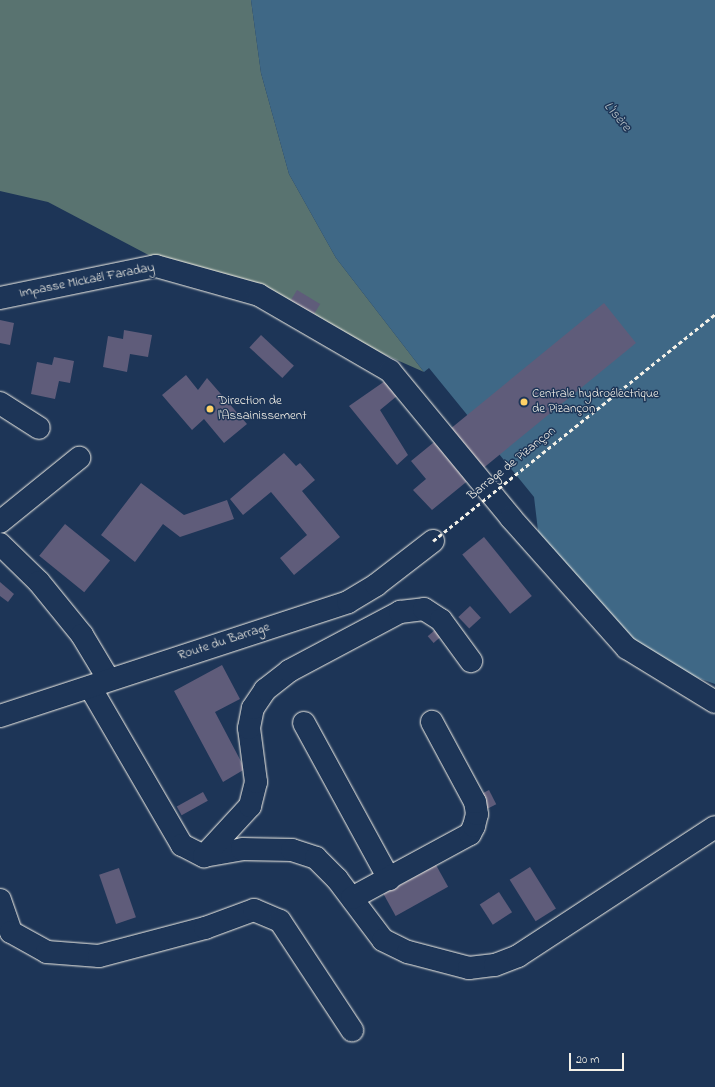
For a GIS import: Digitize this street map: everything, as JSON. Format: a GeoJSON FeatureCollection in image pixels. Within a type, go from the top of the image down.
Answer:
{"type":"FeatureCollection","features":[{"type":"Feature","properties":{"kind":"street","name":"Impasse Mickaël Faraday"},"geometry":{"type":"LineString","coordinates":[[0,298],[156,266],[259,295],[390,371],[511,518],[627,648],[715,702]]}},
{"type":"Feature","properties":{"kind":"street"},"geometry":{"type":"LineString","coordinates":[[0,403],[39,428]]}},
{"type":"Feature","properties":{"kind":"street"},"geometry":{"type":"LineString","coordinates":[[0,522],[79,458]]}},
{"type":"Feature","properties":{"kind":"street","name":"Route du Barrage"},"geometry":{"type":"LineString","coordinates":[[0,716],[348,602],[376,585],[433,540]]}},
{"type":"Feature","properties":{"kind":"street"},"geometry":{"type":"LineString","coordinates":[[0,544],[39,582],[82,635],[99,684],[182,845],[204,856],[242,848],[292,850],[316,858],[352,898],[383,940],[402,949],[469,968],[496,964],[518,956],[715,827]]}},
{"type":"Feature","properties":{"kind":"street"},"geometry":{"type":"LineString","coordinates":[[204,856],[250,806],[256,782],[249,728],[254,708],[265,690],[289,671],[400,612],[424,609],[441,620],[471,660]]}},
{"type":"Feature","properties":{"kind":"street"},"geometry":{"type":"LineString","coordinates":[[352,898],[470,834],[477,814],[475,802],[432,722]]}},
{"type":"Feature","properties":{"kind":"street"},"geometry":{"type":"LineString","coordinates":[[304,723],[389,879]]}},
{"type":"Feature","properties":{"kind":"street"},"geometry":{"type":"LineString","coordinates":[[0,900],[11,932],[47,952],[99,956],[205,928],[254,910],[280,921],[352,1030]]}},
{"type":"Feature","properties":{"kind":"path","name":"Barrage de Pizançon"},"geometry":{"type":"LineString","coordinates":[[433,540],[715,314]]}},
{"type":"Feature","properties":{"kind":"green space"},"geometry":{"type":"Polygon","coordinates":[[[0,0],[251,0],[261,73],[289,174],[336,258],[424,372],[286,311],[177,270],[48,202],[0,191],[0,0]]]}},
{"type":"Feature","properties":{"kind":"water","name":"L'Isère"},"geometry":{"type":"Polygon","coordinates":[[[251,0],[715,0],[715,684],[640,657],[539,539],[534,497],[429,368],[424,372],[336,258],[289,174],[261,73],[251,0]]]}},
{"type":"Feature","properties":{"kind":"building"},"geometry":{"type":"Polygon","coordinates":[[[297,290],[320,304],[314,314],[291,300],[297,290]]]}},
{"type":"Feature","properties":{"kind":"building","name":"Centrale hydroélectrique de Pizançon"},"geometry":{"type":"Polygon","coordinates":[[[604,303],[636,343],[432,510],[413,490],[426,479],[411,461],[604,303]]]}},
{"type":"Feature","properties":{"kind":"building"},"geometry":{"type":"Polygon","coordinates":[[[0,320],[14,323],[10,345],[0,343],[0,320]]]}},
{"type":"Feature","properties":{"kind":"building"},"geometry":{"type":"Polygon","coordinates":[[[124,330],[152,335],[148,357],[130,354],[127,372],[103,367],[108,336],[123,339],[124,330]]]}},
{"type":"Feature","properties":{"kind":"building"},"geometry":{"type":"Polygon","coordinates":[[[261,335],[294,366],[282,378],[249,347],[261,335]]]}},
{"type":"Feature","properties":{"kind":"building"},"geometry":{"type":"Polygon","coordinates":[[[54,357],[74,361],[70,383],[59,381],[55,399],[31,394],[37,362],[52,365],[54,357]]]}},
{"type":"Feature","properties":{"kind":"building"},"geometry":{"type":"Polygon","coordinates":[[[186,375],[198,390],[207,378],[247,424],[224,443],[204,419],[192,430],[162,395],[186,375]]]}},
{"type":"Feature","properties":{"kind":"building"},"geometry":{"type":"Polygon","coordinates":[[[385,381],[397,396],[380,410],[408,455],[397,465],[349,406],[385,381]]]}},
{"type":"Feature","properties":{"kind":"building"},"geometry":{"type":"Polygon","coordinates":[[[284,453],[296,466],[300,463],[315,480],[302,491],[340,537],[294,575],[280,558],[307,535],[271,492],[243,515],[230,499],[284,453]]]}},
{"type":"Feature","properties":{"kind":"building"},"geometry":{"type":"Polygon","coordinates":[[[141,483],[184,515],[227,500],[234,519],[180,537],[163,524],[135,562],[101,535],[141,483]]]}},
{"type":"Feature","properties":{"kind":"building"},"geometry":{"type":"Polygon","coordinates":[[[65,524],[110,561],[84,592],[39,556],[65,524]]]}},
{"type":"Feature","properties":{"kind":"building"},"geometry":{"type":"Polygon","coordinates":[[[484,537],[532,596],[510,614],[462,555],[484,537]]]}},
{"type":"Feature","properties":{"kind":"building"},"geometry":{"type":"Polygon","coordinates":[[[0,582],[14,594],[8,602],[0,596],[0,582]]]}},
{"type":"Feature","properties":{"kind":"building"},"geometry":{"type":"Polygon","coordinates":[[[470,606],[481,618],[469,629],[458,617],[470,606]]]}},
{"type":"Feature","properties":{"kind":"building"},"geometry":{"type":"Polygon","coordinates":[[[436,629],[442,636],[434,643],[428,636],[436,629]]]}},
{"type":"Feature","properties":{"kind":"building"},"geometry":{"type":"Polygon","coordinates":[[[222,665],[240,699],[215,712],[245,769],[223,782],[174,691],[222,665]]]}},
{"type":"Feature","properties":{"kind":"building"},"geometry":{"type":"Polygon","coordinates":[[[489,790],[496,804],[487,809],[480,795],[489,790]]]}},
{"type":"Feature","properties":{"kind":"building"},"geometry":{"type":"Polygon","coordinates":[[[203,792],[208,801],[182,815],[177,807],[203,792]]]}},
{"type":"Feature","properties":{"kind":"building"},"geometry":{"type":"Polygon","coordinates":[[[436,865],[448,887],[396,916],[384,894],[436,865]]]}},
{"type":"Feature","properties":{"kind":"building"},"geometry":{"type":"Polygon","coordinates":[[[530,867],[556,909],[536,921],[510,880],[530,867]]]}},
{"type":"Feature","properties":{"kind":"building"},"geometry":{"type":"Polygon","coordinates":[[[119,868],[136,917],[116,924],[99,875],[119,868]]]}},
{"type":"Feature","properties":{"kind":"building"},"geometry":{"type":"Polygon","coordinates":[[[499,892],[512,912],[493,925],[480,905],[499,892]]]}},
{"type":"Feature","properties":{"kind":"place","name":"Centrale hydroélectrique de Pizançon"},"geometry":{"type":"Point","coordinates":[524,402]}},
{"type":"Feature","properties":{"kind":"place","name":"Direction de l'Assainissement"},"geometry":{"type":"Point","coordinates":[210,409]}}]}
